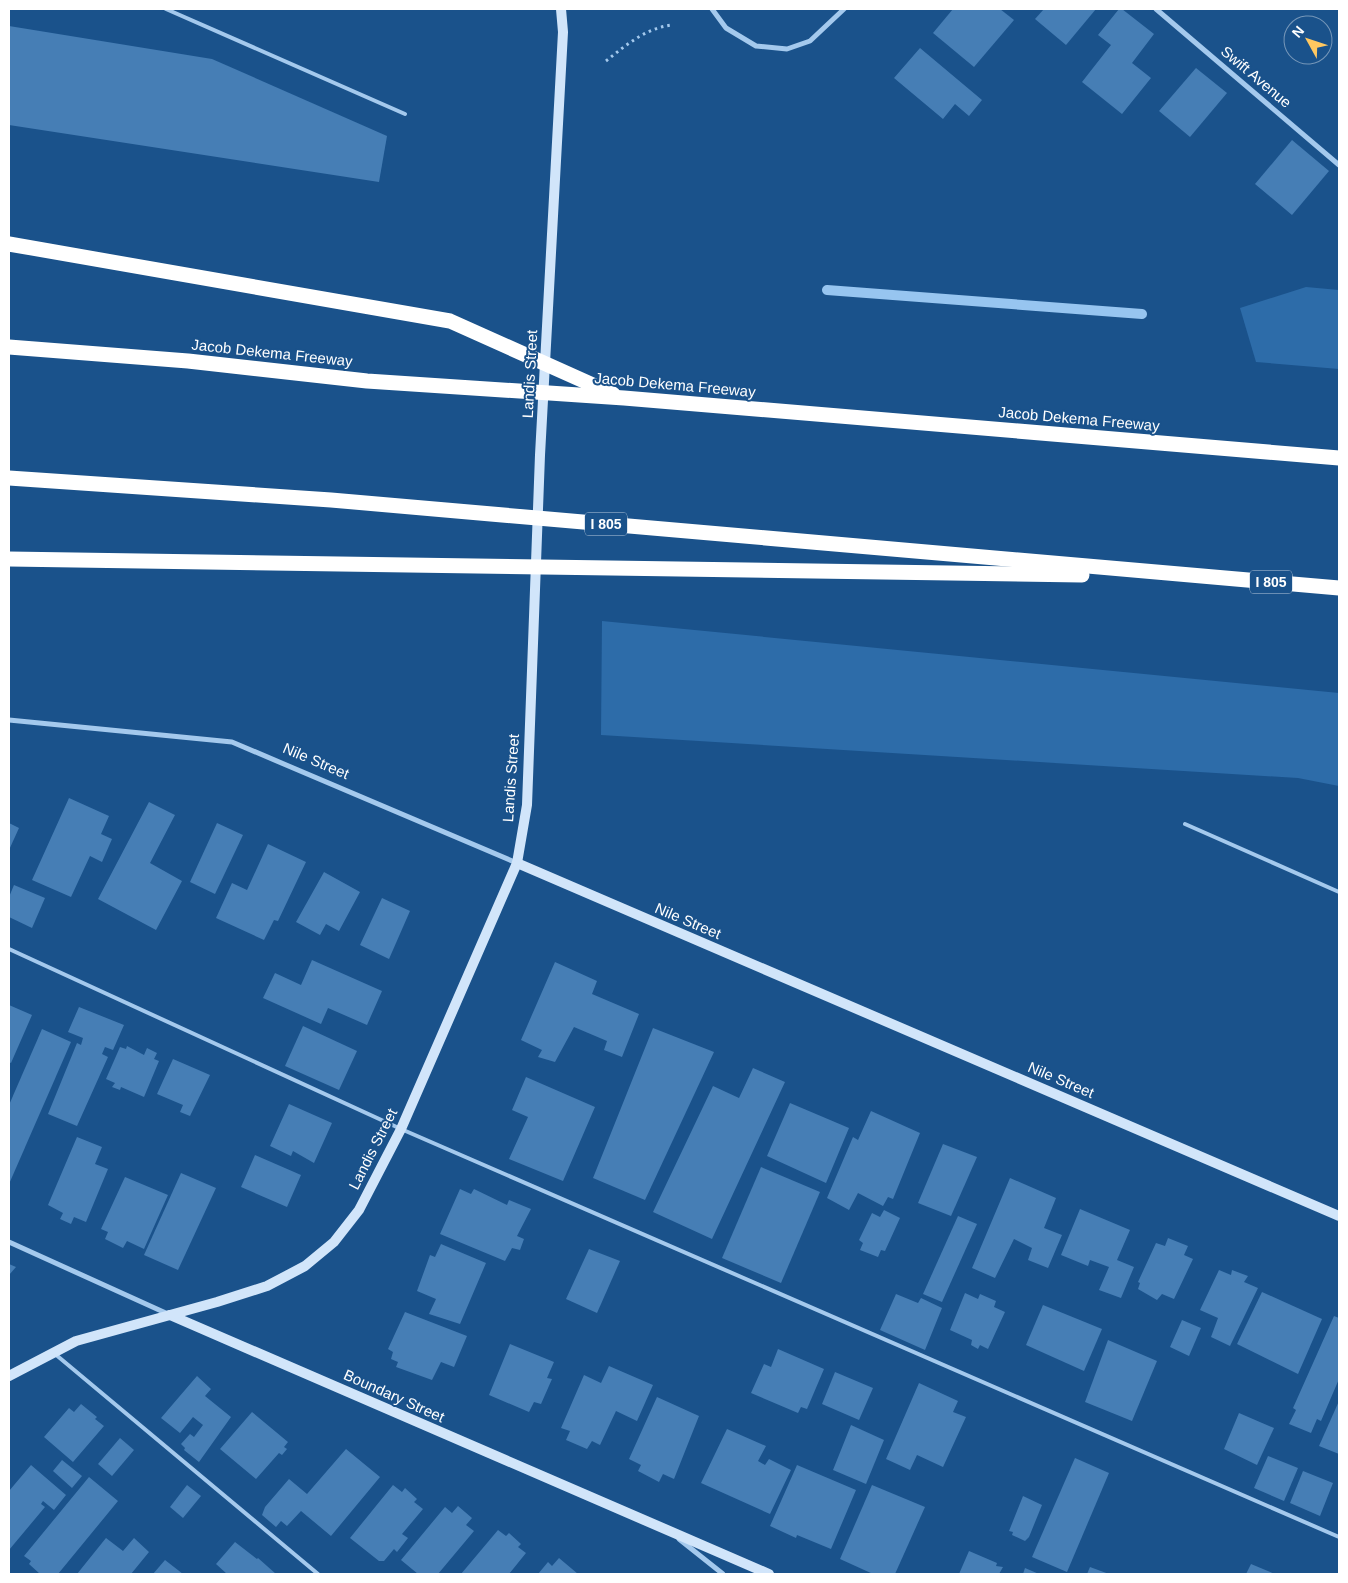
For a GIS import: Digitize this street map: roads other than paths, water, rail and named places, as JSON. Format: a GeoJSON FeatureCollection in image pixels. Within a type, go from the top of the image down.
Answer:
{"type":"FeatureCollection","features":[{"type":"Feature","properties":{"kind":"highway"},"geometry":{"type":"LineString","coordinates":[[9,244],[450,321],[624,398]]}},
{"type":"Feature","properties":{"kind":"highway","name":"Jacob Dekema Freeway"},"geometry":{"type":"LineString","coordinates":[[9,347],[188,361],[368,381],[624,398],[1339,458]]}},
{"type":"Feature","properties":{"kind":"highway","name":"I 805"},"geometry":{"type":"LineString","coordinates":[[9,478],[332,500],[1339,588]]}},
{"type":"Feature","properties":{"kind":"highway"},"geometry":{"type":"LineString","coordinates":[[9,559],[464,567],[1202,576]]}},
{"type":"Feature","properties":{"kind":"main road","name":"Landis Street"},"geometry":{"type":"LineString","coordinates":[[9,1376],[76,1342],[267,1286],[305,1266],[334,1242],[359,1210],[401,1128],[516,863],[527,805],[530,699],[563,32],[561,9]]}},
{"type":"Feature","properties":{"kind":"main road","name":"Nile Street"},"geometry":{"type":"LineString","coordinates":[[516,863],[1339,1216]]}},
{"type":"Feature","properties":{"kind":"main road","name":"Boundary Street"},"geometry":{"type":"LineString","coordinates":[[170,1315],[769,1574]]}},
{"type":"Feature","properties":{"kind":"street"},"geometry":{"type":"LineString","coordinates":[[712,9],[726,28],[756,46],[787,49],[810,41],[844,9]]}},
{"type":"Feature","properties":{"kind":"street","name":"Swift Avenue"},"geometry":{"type":"LineString","coordinates":[[1156,9],[1339,165]]}},
{"type":"Feature","properties":{"kind":"street","name":"Nile Street"},"geometry":{"type":"LineString","coordinates":[[9,720],[232,742],[516,863]]}},
{"type":"Feature","properties":{"kind":"street","name":"Boundary Street"},"geometry":{"type":"LineString","coordinates":[[9,1242],[170,1315]]}},
{"type":"Feature","properties":{"kind":"street"},"geometry":{"type":"LineString","coordinates":[[673,1534],[722,1574]]}},
{"type":"Feature","properties":{"kind":"lane"},"geometry":{"type":"LineString","coordinates":[[166,9],[405,114]]}},
{"type":"Feature","properties":{"kind":"lane"},"geometry":{"type":"LineString","coordinates":[[1185,824],[1339,892]]}},
{"type":"Feature","properties":{"kind":"lane"},"geometry":{"type":"LineString","coordinates":[[9,949],[401,1128],[1339,1537]]}},
{"type":"Feature","properties":{"kind":"lane"},"geometry":{"type":"LineString","coordinates":[[53,1353],[318,1574]]}},
{"type":"Feature","properties":{"kind":"waterway"},"geometry":{"type":"LineString","coordinates":[[827,290],[1142,314]]}}]}
